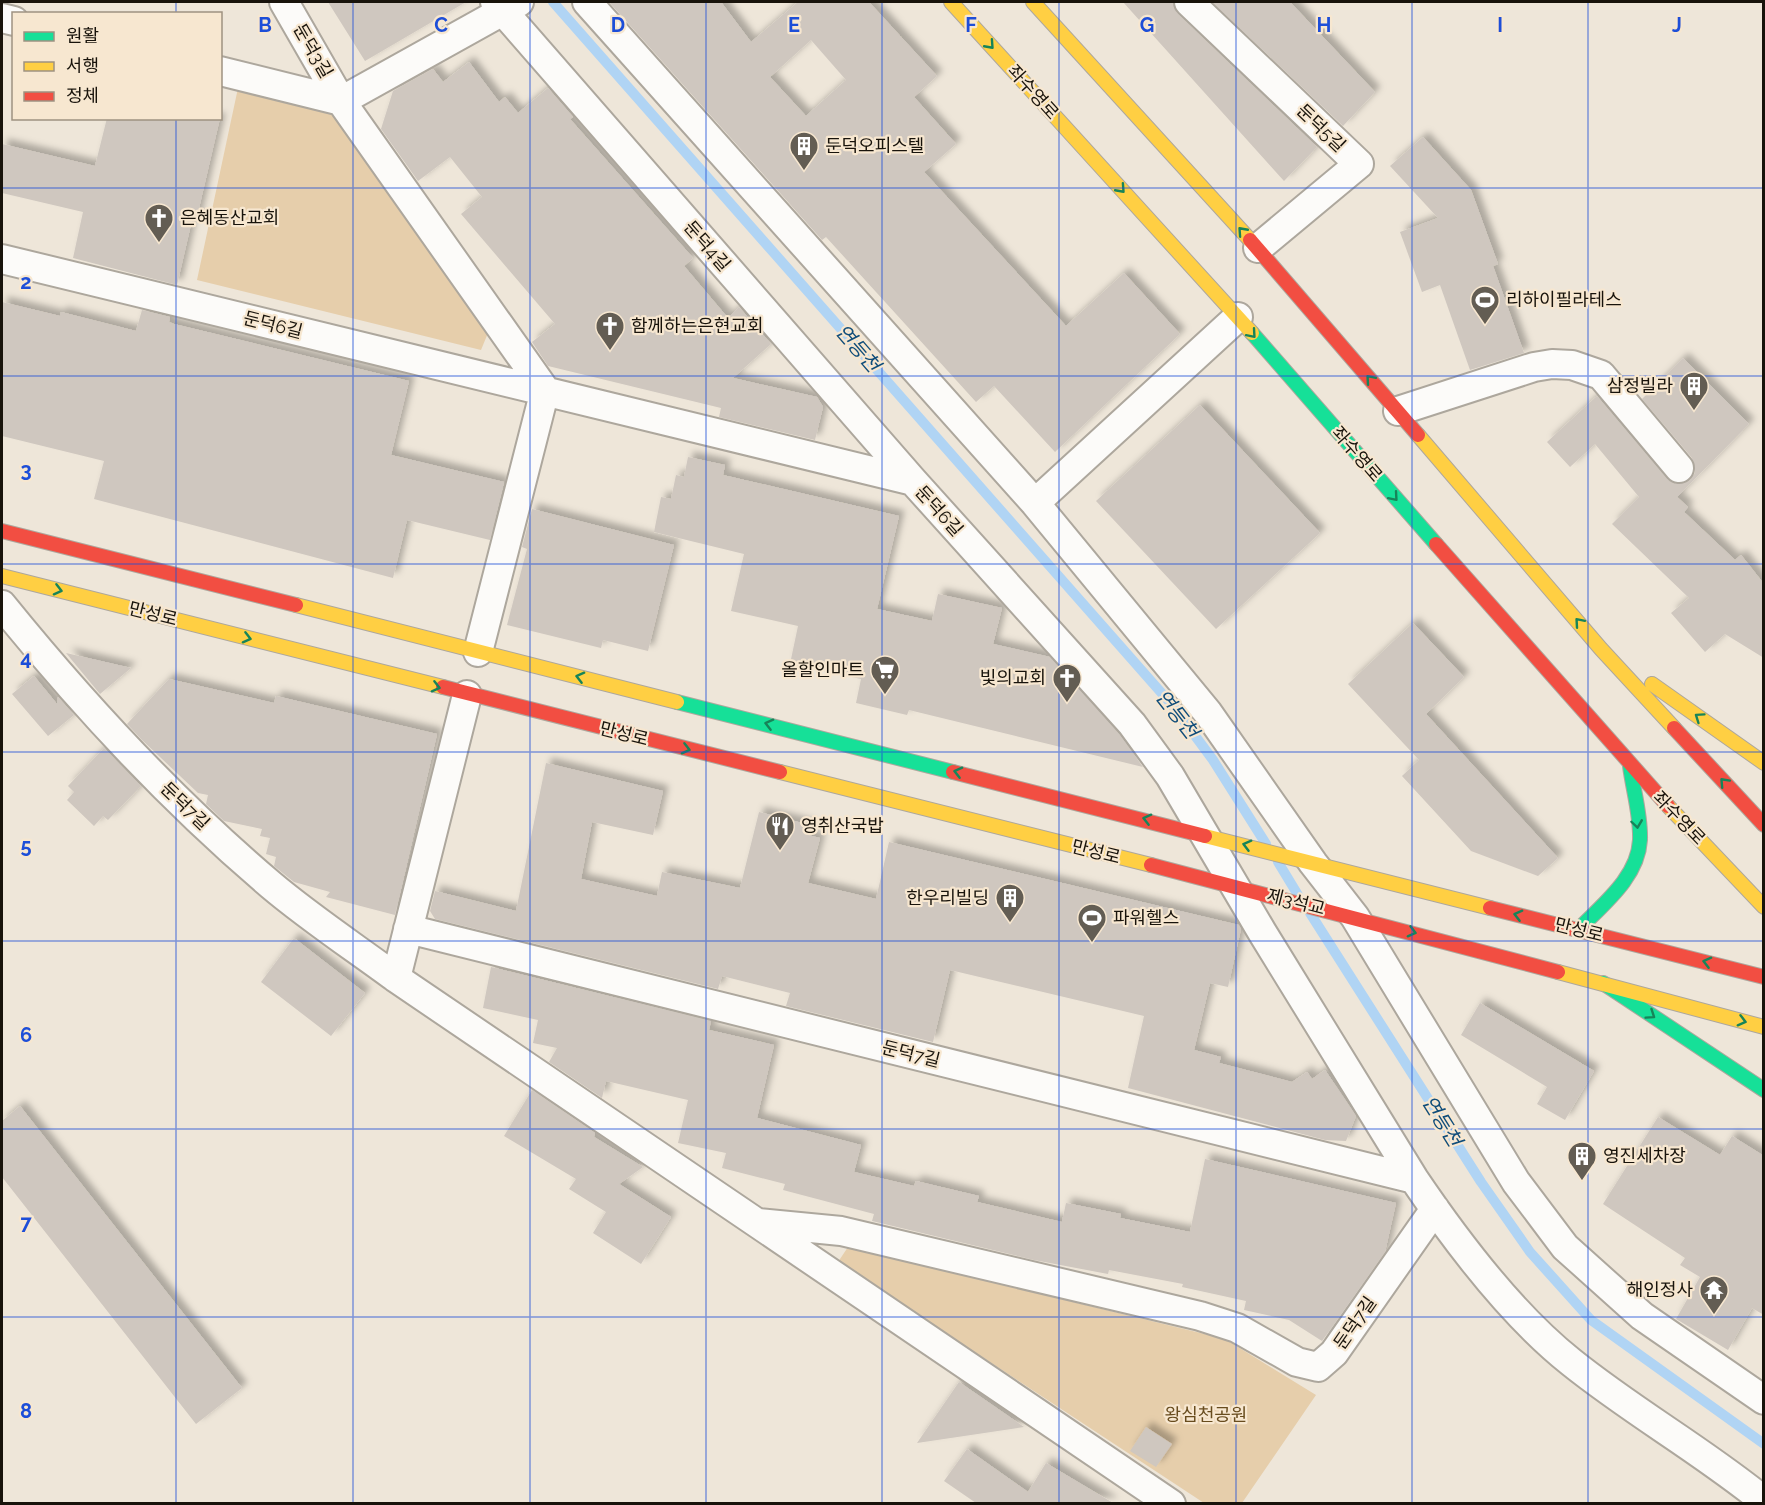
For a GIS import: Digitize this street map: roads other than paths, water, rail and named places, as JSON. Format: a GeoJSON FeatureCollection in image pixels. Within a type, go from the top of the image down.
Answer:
{"type":"FeatureCollection","features":[{"type":"Feature","properties":{"kind":"street","name":"둔덕3길"},"geometry":{"type":"LineString","coordinates":[[284,2],[341,101]]}},
{"type":"Feature","properties":{"kind":"street"},"geometry":{"type":"LineString","coordinates":[[587,2],[1035,503],[1208,713],[1302,860],[1350,915],[1516,1182],[1564,1247],[1642,1316],[1764,1400]]}},
{"type":"Feature","properties":{"kind":"street","name":"좌수영로"},"geometry":{"type":"LineString","coordinates":[[951,2],[1238,317],[1630,766],[1764,907]]}},
{"type":"Feature","properties":{"kind":"street"},"geometry":{"type":"LineString","coordinates":[[1033,2],[1258,249],[1601,648],[1764,825]]}},
{"type":"Feature","properties":{"kind":"street","name":"둔덕5길"},"geometry":{"type":"LineString","coordinates":[[1189,2],[1359,164],[1258,249]]}},
{"type":"Feature","properties":{"kind":"street","name":"둔덕4길"},"geometry":{"type":"LineString","coordinates":[[341,101],[505,5],[913,481]]}},
{"type":"Feature","properties":{"kind":"street"},"geometry":{"type":"LineString","coordinates":[[222,71],[341,101],[545,390],[477,652]]}},
{"type":"Feature","properties":{"kind":"street","name":"둔덕6길"},"geometry":{"type":"LineString","coordinates":[[2,259],[913,481],[1132,724],[1170,776],[1204,833]]}},
{"type":"Feature","properties":{"kind":"street"},"geometry":{"type":"LineString","coordinates":[[1035,503],[1238,317]]}},
{"type":"Feature","properties":{"kind":"street"},"geometry":{"type":"LineString","coordinates":[[1398,411],[1534,367],[1552,364],[1572,365],[1601,375],[1679,468]]}},
{"type":"Feature","properties":{"kind":"street"},"geometry":{"type":"LineString","coordinates":[[2,531],[1204,833],[1302,860]]}},
{"type":"Feature","properties":{"kind":"street","name":"만성로"},"geometry":{"type":"LineString","coordinates":[[2,576],[1241,888]]}},
{"type":"Feature","properties":{"kind":"street","name":"둔덕7길"},"geometry":{"type":"LineString","coordinates":[[2,605],[45,658],[126,747],[198,819],[272,886],[396,978],[754,1223],[1172,1503]]}},
{"type":"Feature","properties":{"kind":"street"},"geometry":{"type":"LineString","coordinates":[[1601,648],[1764,763]]}},
{"type":"Feature","properties":{"kind":"street"},"geometry":{"type":"LineString","coordinates":[[396,978],[467,694]]}},
{"type":"Feature","properties":{"kind":"street"},"geometry":{"type":"LineString","coordinates":[[1578,930],[1626,877],[1636,859],[1640,840],[1630,766]]}},
{"type":"Feature","properties":{"kind":"street"},"geometry":{"type":"LineString","coordinates":[[1204,833],[1241,888],[1414,1179],[1435,1209],[1519,1312],[1572,1363],[1731,1474],[1764,1501]]}},
{"type":"Feature","properties":{"kind":"street","name":"만성로"},"geometry":{"type":"LineString","coordinates":[[1302,860],[1764,977]]}},
{"type":"Feature","properties":{"kind":"street","name":"제3석교"},"geometry":{"type":"LineString","coordinates":[[1241,888],[1350,915]]}},
{"type":"Feature","properties":{"kind":"street"},"geometry":{"type":"LineString","coordinates":[[1350,915],[1764,1027]]}},
{"type":"Feature","properties":{"kind":"street","name":"둔덕7길"},"geometry":{"type":"LineString","coordinates":[[408,929],[1414,1179]]}},
{"type":"Feature","properties":{"kind":"street"},"geometry":{"type":"LineString","coordinates":[[1603,983],[1764,1090]]}},
{"type":"Feature","properties":{"kind":"street","name":"둔덕7길"},"geometry":{"type":"LineString","coordinates":[[754,1223],[841,1232],[1200,1316],[1237,1328],[1298,1362],[1318,1367],[1334,1353],[1435,1209]]}},
{"type":"Feature","properties":{"kind":"waterway","name":"연등천"},"geometry":{"type":"LineString","coordinates":[[553,2],[1173,706],[1213,760],[1266,844]]}},
{"type":"Feature","properties":{"kind":"waterway","name":"연등천"},"geometry":{"type":"LineString","coordinates":[[1278,862],[1298,895]]}},
{"type":"Feature","properties":{"kind":"waterway","name":"연등천"},"geometry":{"type":"LineString","coordinates":[[1310,913],[1481,1182],[1530,1252],[1591,1320],[1764,1444]]}},
{"type":"Feature","properties":{"kind":"place","name":"둔덕오피스텔"},"geometry":{"type":"Point","coordinates":[804,172]}},
{"type":"Feature","properties":{"kind":"place","name":"은혜동산교회"},"geometry":{"type":"Point","coordinates":[159,244]}},
{"type":"Feature","properties":{"kind":"place","name":"리하이필라테스"},"geometry":{"type":"Point","coordinates":[1485,326]}},
{"type":"Feature","properties":{"kind":"place","name":"함께하는은현교회"},"geometry":{"type":"Point","coordinates":[610,352]}},
{"type":"Feature","properties":{"kind":"place","name":"삼정빌라"},"geometry":{"type":"Point","coordinates":[1694,412]}},
{"type":"Feature","properties":{"kind":"place","name":"올할인마트"},"geometry":{"type":"Point","coordinates":[885,696]}},
{"type":"Feature","properties":{"kind":"place","name":"빛의교회"},"geometry":{"type":"Point","coordinates":[1067,704]}},
{"type":"Feature","properties":{"kind":"place","name":"영취산국밥"},"geometry":{"type":"Point","coordinates":[780,852]}},
{"type":"Feature","properties":{"kind":"place","name":"한우리빌딩"},"geometry":{"type":"Point","coordinates":[1010,924]}},
{"type":"Feature","properties":{"kind":"place","name":"파워헬스"},"geometry":{"type":"Point","coordinates":[1092,944]}},
{"type":"Feature","properties":{"kind":"place","name":"영진세차장"},"geometry":{"type":"Point","coordinates":[1582,1182]}},
{"type":"Feature","properties":{"kind":"place","name":"해인정사"},"geometry":{"type":"Point","coordinates":[1714,1316]}},
{"type":"Feature","properties":{"kind":"park label","name":"왕심천공원"},"geometry":{"type":"Point","coordinates":[1206,1415]}}]}
